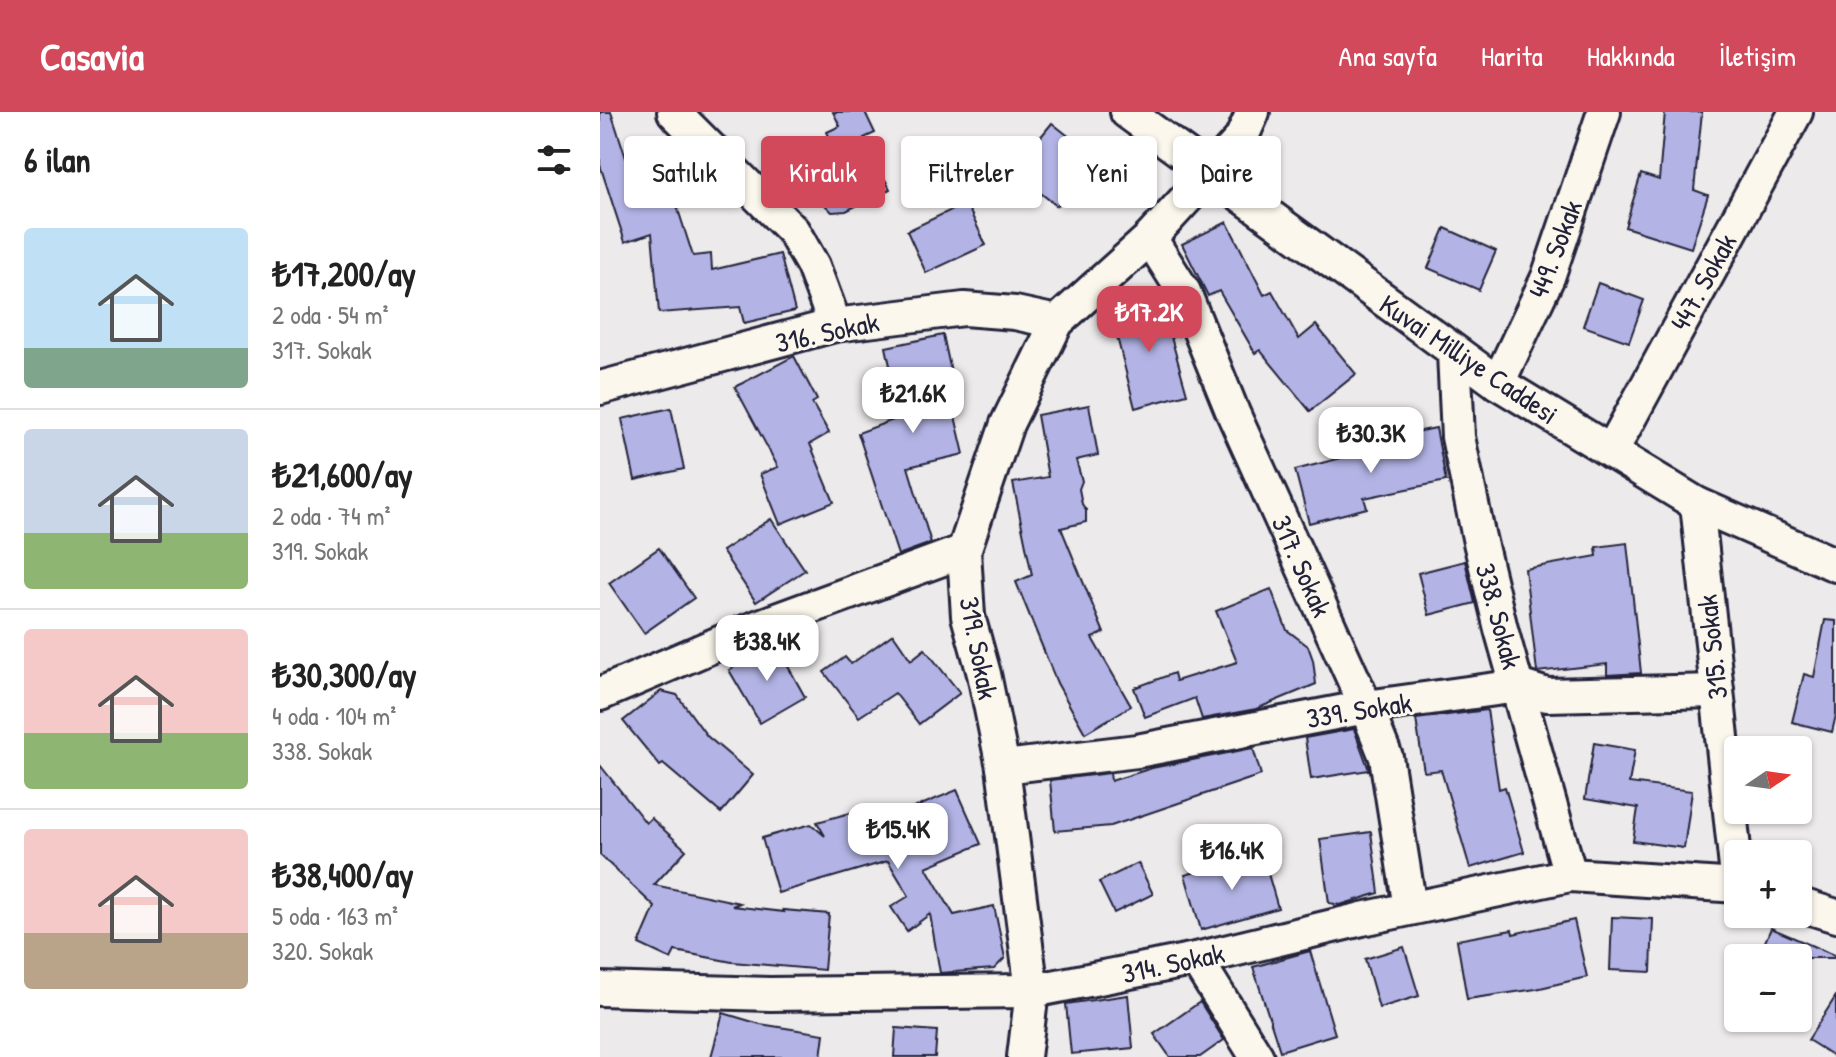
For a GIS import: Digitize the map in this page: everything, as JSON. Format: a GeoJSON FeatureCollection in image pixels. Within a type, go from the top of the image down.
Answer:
{"type":"FeatureCollection","features":[{"type":"Feature","properties":{"kind":"street"},"geometry":{"type":"LineString","coordinates":[[674,112],[793,231],[813,266],[835,325]]}},
{"type":"Feature","properties":{"kind":"street","name":"Kuvai Milliye Caddesi"},"geometry":{"type":"LineString","coordinates":[[1127,112],[1173,147]]}},
{"type":"Feature","properties":{"kind":"street","name":"319. Sokak"},"geometry":{"type":"LineString","coordinates":[[1242,136],[1253,112]]}},
{"type":"Feature","properties":{"kind":"street","name":"449. Sokak"},"geometry":{"type":"LineString","coordinates":[[1498,383],[1548,277],[1604,112]]}},
{"type":"Feature","properties":{"kind":"street","name":"447. Sokak"},"geometry":{"type":"LineString","coordinates":[[1611,452],[1796,112]]}},
{"type":"Feature","properties":{"kind":"street","name":"319. Sokak"},"geometry":{"type":"LineString","coordinates":[[1024,1057],[1032,991],[1003,767],[984,674],[968,616],[964,551],[1007,424],[1057,322],[1150,238],[1178,208]]}},
{"type":"Feature","properties":{"kind":"street","name":"Kuvai Milliye Caddesi"},"geometry":{"type":"LineString","coordinates":[[1256,208],[1498,383],[1697,504],[1836,565]]}},
{"type":"Feature","properties":{"kind":"street","name":"317. Sokak"},"geometry":{"type":"LineString","coordinates":[[1150,238],[1184,292],[1233,413],[1386,757],[1410,908]]}},
{"type":"Feature","properties":{"kind":"street","name":"316. Sokak"},"geometry":{"type":"LineString","coordinates":[[600,388],[835,325],[964,309],[1015,313],[1057,322]]}},
{"type":"Feature","properties":{"kind":"street","name":"338. Sokak"},"geometry":{"type":"LineString","coordinates":[[1454,353],[1458,437],[1479,538],[1570,875]]}},
{"type":"Feature","properties":{"kind":"street","name":"315. Sokak"},"geometry":{"type":"LineString","coordinates":[[1697,504],[1733,840]]}},
{"type":"Feature","properties":{"kind":"street"},"geometry":{"type":"LineString","coordinates":[[600,694],[757,627],[964,551]]}},
{"type":"Feature","properties":{"kind":"street","name":"339. Sokak"},"geometry":{"type":"LineString","coordinates":[[1003,767],[1137,751],[1366,707],[1518,686],[1547,695],[1717,691]]}},
{"type":"Feature","properties":{"kind":"street","name":"314. Sokak"},"geometry":{"type":"LineString","coordinates":[[600,989],[770,994],[1032,991],[1196,959],[1410,908],[1570,875],[1724,885]]}},
{"type":"Feature","properties":{"kind":"street"},"geometry":{"type":"LineString","coordinates":[[1812,908],[1836,916]]}},
{"type":"Feature","properties":{"kind":"street"},"geometry":{"type":"LineString","coordinates":[[1196,959],[1257,1057]]}},
{"type":"Feature","properties":{"kind":"building"},"geometry":{"type":"Polygon","coordinates":[[[600,112],[611,112],[624,152],[624,208],[678,208],[693,256],[711,254],[712,270],[780,254],[795,311],[744,323],[740,307],[659,313],[652,233],[625,242],[600,165],[600,112]]]}},
{"type":"Feature","properties":{"kind":"building"},"geometry":{"type":"Polygon","coordinates":[[[833,112],[865,112],[875,133],[868,136],[829,136],[827,132],[840,126],[833,112]]]}},
{"type":"Feature","properties":{"kind":"building"},"geometry":{"type":"Polygon","coordinates":[[[1665,112],[1702,112],[1694,190],[1708,195],[1691,248],[1625,227],[1641,174],[1659,180],[1665,112]]]}},
{"type":"Feature","properties":{"kind":"building"},"geometry":{"type":"Polygon","coordinates":[[[1052,123],[1068,136],[1058,136],[1057,206],[1042,194],[1041,136],[1052,123]]]}},
{"type":"Feature","properties":{"kind":"building"},"geometry":{"type":"Polygon","coordinates":[[[828,208],[852,208],[846,211],[832,212],[828,208]]]}},
{"type":"Feature","properties":{"kind":"building"},"geometry":{"type":"Polygon","coordinates":[[[955,208],[968,208],[986,245],[926,273],[907,231],[955,208]]]}},
{"type":"Feature","properties":{"kind":"building"},"geometry":{"type":"Polygon","coordinates":[[[1227,222],[1264,295],[1272,291],[1299,339],[1316,325],[1356,374],[1310,411],[1260,350],[1255,353],[1219,291],[1208,296],[1182,244],[1227,222]]]}},
{"type":"Feature","properties":{"kind":"building"},"geometry":{"type":"Polygon","coordinates":[[[1445,228],[1496,251],[1479,290],[1428,268],[1445,228]]]}},
{"type":"Feature","properties":{"kind":"building"},"geometry":{"type":"Polygon","coordinates":[[[1598,283],[1644,300],[1629,342],[1583,326],[1598,283]]]}},
{"type":"Feature","properties":{"kind":"building"},"geometry":{"type":"Polygon","coordinates":[[[1150,303],[1153,314],[1170,309],[1173,314],[1178,336],[1171,337],[1187,394],[1135,408],[1111,313],[1150,303]]]}},
{"type":"Feature","properties":{"kind":"building"},"geometry":{"type":"Polygon","coordinates":[[[943,335],[955,390],[949,391],[964,454],[908,467],[931,543],[898,555],[858,433],[901,417],[886,347],[943,335]]]}},
{"type":"Feature","properties":{"kind":"building"},"geometry":{"type":"Polygon","coordinates":[[[794,356],[817,400],[812,403],[829,433],[810,444],[834,502],[780,524],[760,474],[778,467],[735,387],[794,356]]]}},
{"type":"Feature","properties":{"kind":"building"},"geometry":{"type":"Polygon","coordinates":[[[1089,405],[1098,455],[1076,460],[1082,481],[1079,489],[1086,510],[1086,522],[1061,528],[1104,633],[1092,638],[1131,706],[1085,733],[1057,683],[1016,582],[1032,575],[1013,483],[1048,477],[1037,415],[1089,405]]]}},
{"type":"Feature","properties":{"kind":"building"},"geometry":{"type":"Polygon","coordinates":[[[671,408],[684,469],[635,480],[622,419],[671,408]]]}},
{"type":"Feature","properties":{"kind":"building"},"geometry":{"type":"Polygon","coordinates":[[[1436,428],[1446,481],[1364,498],[1367,508],[1309,523],[1295,470],[1383,447],[1381,439],[1436,428]]]}},
{"type":"Feature","properties":{"kind":"building"},"geometry":{"type":"Polygon","coordinates":[[[771,519],[805,570],[756,602],[722,551],[771,519]]]}},
{"type":"Feature","properties":{"kind":"building"},"geometry":{"type":"Polygon","coordinates":[[[1627,543],[1641,673],[1607,675],[1607,664],[1537,672],[1525,569],[1597,556],[1596,547],[1627,543]]]}},
{"type":"Feature","properties":{"kind":"building"},"geometry":{"type":"Polygon","coordinates":[[[659,548],[694,598],[644,633],[609,583],[659,548]]]}},
{"type":"Feature","properties":{"kind":"building"},"geometry":{"type":"Polygon","coordinates":[[[1465,561],[1475,603],[1429,615],[1418,573],[1465,561]]]}},
{"type":"Feature","properties":{"kind":"building"},"geometry":{"type":"Polygon","coordinates":[[[1271,589],[1287,630],[1308,646],[1316,684],[1256,709],[1202,719],[1195,698],[1145,717],[1134,688],[1174,673],[1176,681],[1237,662],[1216,611],[1271,589]]]}},
{"type":"Feature","properties":{"kind":"building"},"geometry":{"type":"Polygon","coordinates":[[[1825,620],[1836,621],[1836,715],[1832,732],[1792,722],[1804,674],[1814,677],[1825,620]]]}},
{"type":"Feature","properties":{"kind":"building"},"geometry":{"type":"Polygon","coordinates":[[[893,634],[911,660],[925,649],[960,693],[919,724],[895,693],[859,717],[824,672],[845,657],[851,664],[893,634]]]}},
{"type":"Feature","properties":{"kind":"building"},"geometry":{"type":"Polygon","coordinates":[[[775,643],[805,697],[760,723],[729,670],[775,643]]]}},
{"type":"Feature","properties":{"kind":"building"},"geometry":{"type":"Polygon","coordinates":[[[661,691],[677,695],[707,736],[753,775],[721,813],[663,764],[660,766],[623,721],[661,691]]]}},
{"type":"Feature","properties":{"kind":"building"},"geometry":{"type":"Polygon","coordinates":[[[1487,710],[1499,789],[1505,787],[1524,852],[1470,868],[1441,770],[1424,772],[1416,719],[1487,710]]]}},
{"type":"Feature","properties":{"kind":"building"},"geometry":{"type":"Polygon","coordinates":[[[1354,729],[1369,770],[1311,779],[1305,738],[1354,729]]]}},
{"type":"Feature","properties":{"kind":"building"},"geometry":{"type":"Polygon","coordinates":[[[1594,743],[1635,750],[1629,783],[1692,791],[1684,848],[1633,841],[1638,808],[1585,799],[1594,743]]]}},
{"type":"Feature","properties":{"kind":"building"},"geometry":{"type":"Polygon","coordinates":[[[1253,748],[1261,775],[1111,826],[1055,831],[1050,780],[1110,773],[1111,781],[1152,768],[1253,748]]]}},
{"type":"Feature","properties":{"kind":"building"},"geometry":{"type":"Polygon","coordinates":[[[600,765],[646,823],[651,818],[686,850],[654,885],[740,903],[732,906],[829,914],[824,970],[732,962],[675,951],[671,959],[639,944],[655,907],[600,855],[600,765]]]}},
{"type":"Feature","properties":{"kind":"building"},"geometry":{"type":"Polygon","coordinates":[[[957,790],[981,844],[926,867],[954,915],[994,906],[1005,958],[994,969],[940,973],[930,914],[907,931],[891,907],[909,896],[888,861],[778,893],[762,838],[811,824],[825,836],[817,822],[868,808],[873,825],[957,790]]]}},
{"type":"Feature","properties":{"kind":"building"},"geometry":{"type":"Polygon","coordinates":[[[1371,832],[1379,893],[1340,905],[1329,903],[1320,839],[1371,832]]]}},
{"type":"Feature","properties":{"kind":"building"},"geometry":{"type":"Polygon","coordinates":[[[1262,853],[1278,908],[1201,930],[1185,875],[1262,853]]]}},
{"type":"Feature","properties":{"kind":"building"},"geometry":{"type":"Polygon","coordinates":[[[1138,863],[1153,894],[1114,913],[1099,882],[1138,863]]]}},
{"type":"Feature","properties":{"kind":"building"},"geometry":{"type":"Polygon","coordinates":[[[1612,917],[1653,919],[1651,972],[1610,970],[1612,917]]]}},
{"type":"Feature","properties":{"kind":"building"},"geometry":{"type":"Polygon","coordinates":[[[1574,920],[1587,977],[1536,989],[1467,999],[1457,940],[1512,930],[1513,934],[1574,920]]]}},
{"type":"Feature","properties":{"kind":"building"},"geometry":{"type":"Polygon","coordinates":[[[1771,928],[1808,944],[1764,944],[1771,928]]]}},
{"type":"Feature","properties":{"kind":"building"},"geometry":{"type":"Polygon","coordinates":[[[1812,946],[1836,956],[1812,958],[1812,946]]]}},
{"type":"Feature","properties":{"kind":"building"},"geometry":{"type":"Polygon","coordinates":[[[1404,947],[1419,996],[1379,1008],[1365,959],[1404,947]]]}},
{"type":"Feature","properties":{"kind":"building"},"geometry":{"type":"Polygon","coordinates":[[[1310,951],[1335,1034],[1280,1051],[1253,967],[1310,951]]]}},
{"type":"Feature","properties":{"kind":"building"},"geometry":{"type":"Polygon","coordinates":[[[1128,995],[1133,1048],[1071,1054],[1066,1004],[1128,995]]]}},
{"type":"Feature","properties":{"kind":"building"},"geometry":{"type":"Polygon","coordinates":[[[1836,996],[1836,1057],[1835,1057],[1808,1040],[1836,996]]]}},
{"type":"Feature","properties":{"kind":"building"},"geometry":{"type":"Polygon","coordinates":[[[1200,1002],[1224,1040],[1200,1057],[1170,1057],[1154,1034],[1200,1002]]]}},
{"type":"Feature","properties":{"kind":"building"},"geometry":{"type":"Polygon","coordinates":[[[723,1013],[760,1024],[824,1034],[821,1057],[711,1057],[723,1013]]]}},
{"type":"Feature","properties":{"kind":"building"},"geometry":{"type":"Polygon","coordinates":[[[896,1028],[937,1031],[935,1057],[894,1057],[896,1028]]]}}]}
